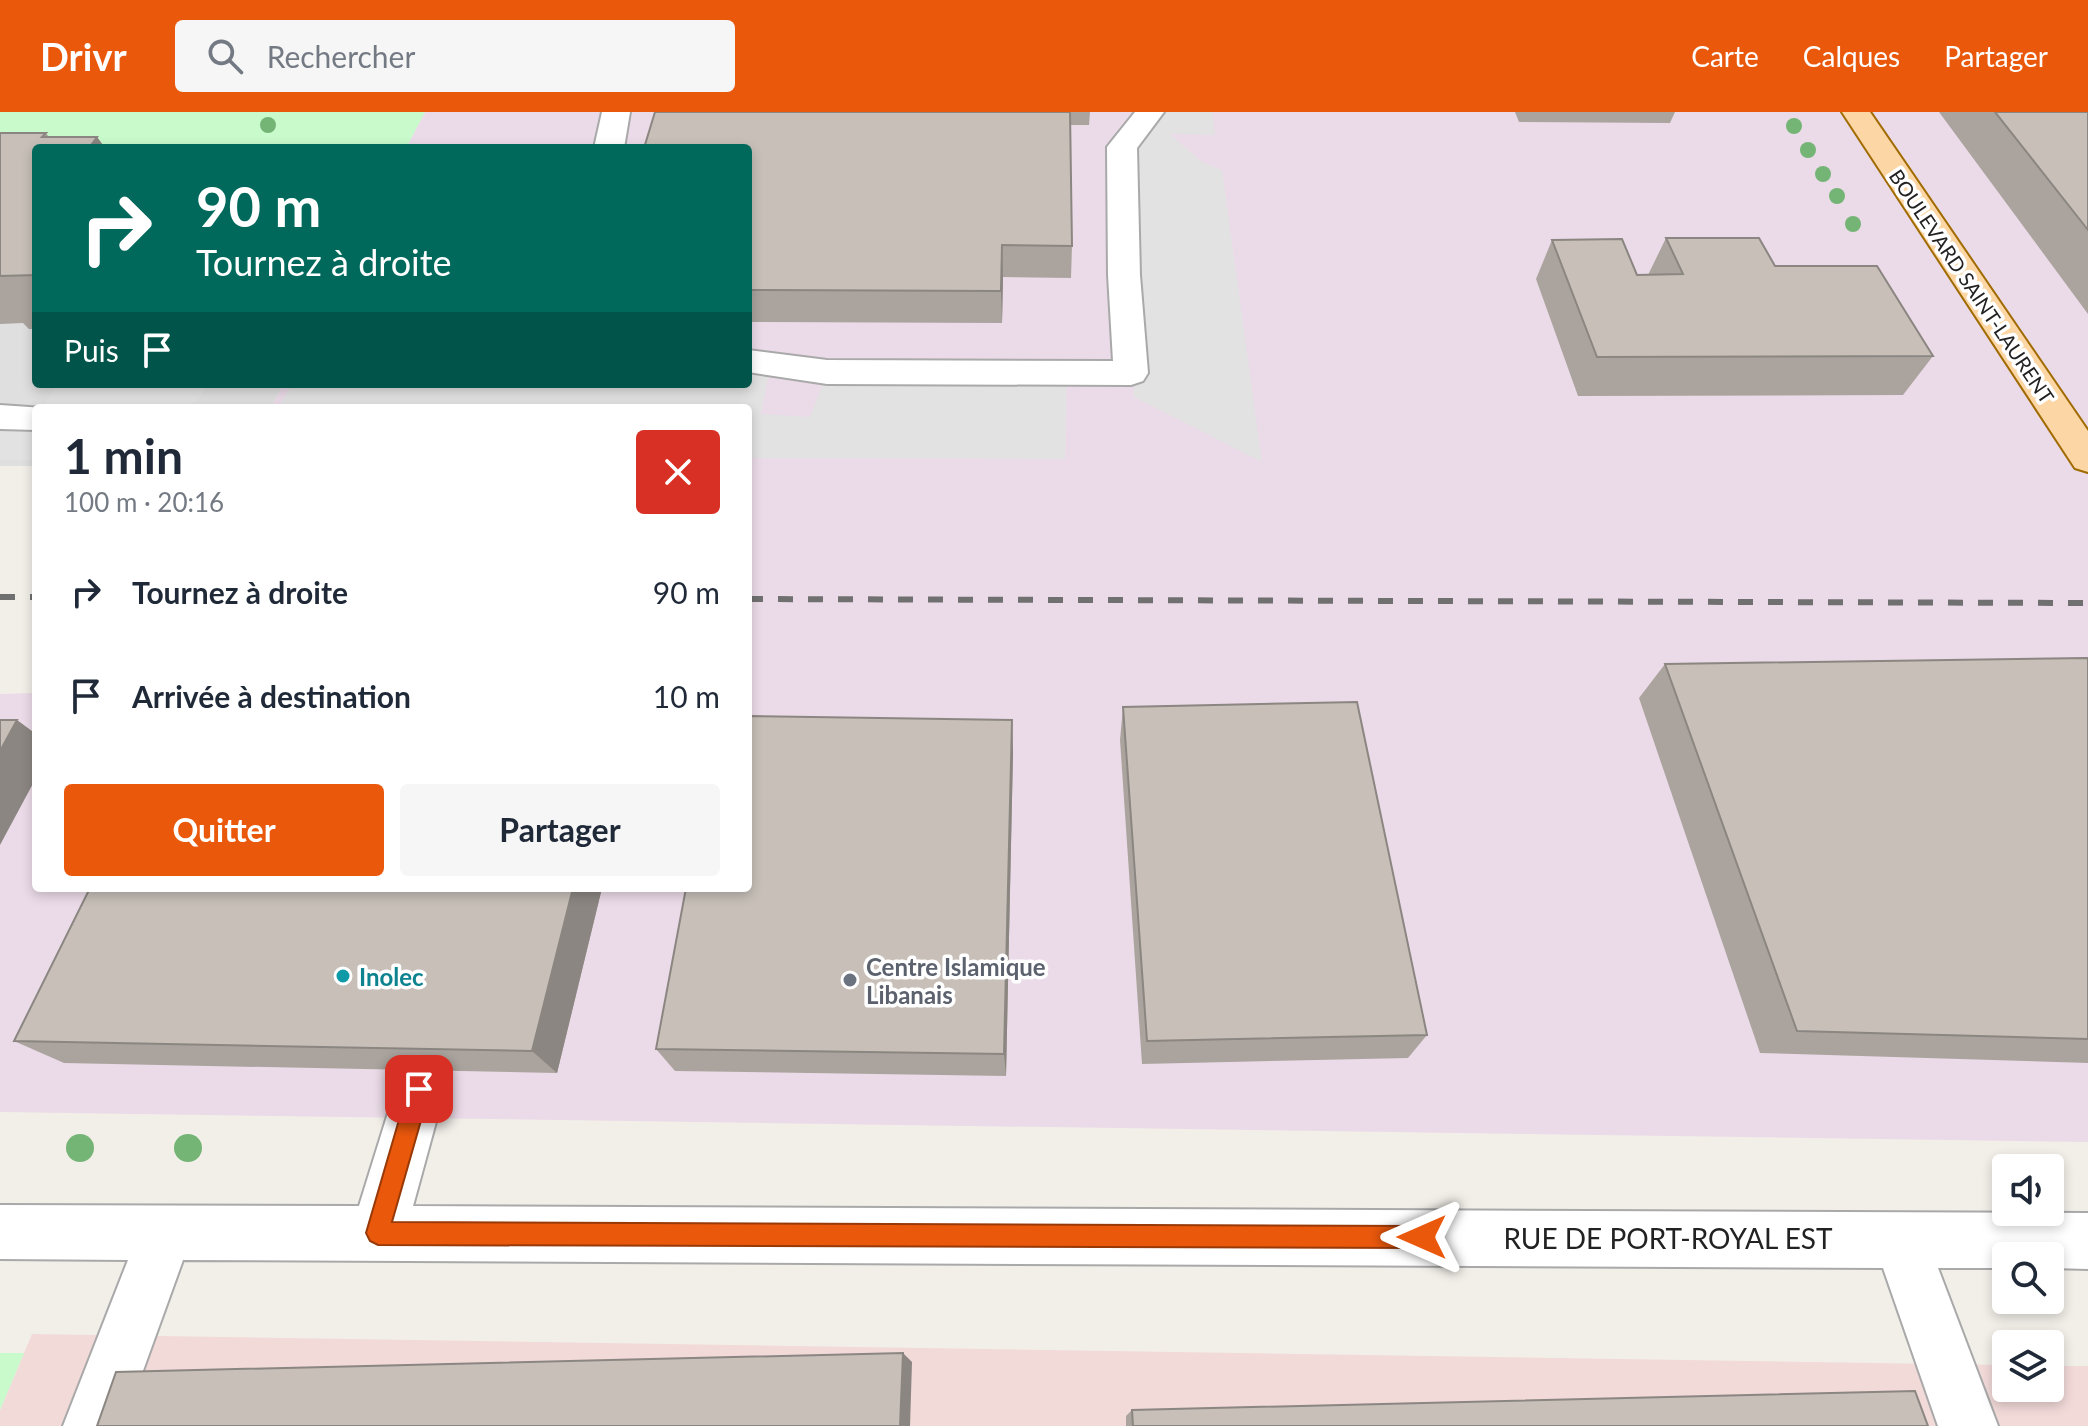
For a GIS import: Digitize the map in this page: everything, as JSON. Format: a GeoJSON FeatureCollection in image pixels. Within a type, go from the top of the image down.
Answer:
{"type":"FeatureCollection","features":[{"type":"Feature","properties":{"kind":"main road","name":"BOULEVARD SAINT-LAURENT"},"geometry":{"type":"LineString","coordinates":[[1856,112],[2086,454]]}},
{"type":"Feature","properties":{"kind":"street"},"geometry":{"type":"LineString","coordinates":[[610,144],[616,112]]}},
{"type":"Feature","properties":{"kind":"street"},"geometry":{"type":"LineString","coordinates":[[752,361],[827,372],[1131,373],[1124,275],[1122,147],[1150,112]]}},
{"type":"Feature","properties":{"kind":"street"},"geometry":{"type":"LineString","coordinates":[[0,417],[32,418]]}},
{"type":"Feature","properties":{"kind":"street"},"geometry":{"type":"LineString","coordinates":[[378,1233],[419,1089]]}},
{"type":"Feature","properties":{"kind":"street","name":"RUE DE PORT-ROYAL EST"},"geometry":{"type":"LineString","coordinates":[[0,1232],[2088,1241]]}},
{"type":"Feature","properties":{"kind":"street"},"geometry":{"type":"LineString","coordinates":[[93,1426],[166,1233]]}},
{"type":"Feature","properties":{"kind":"street"},"geometry":{"type":"LineString","coordinates":[[1900,1239],[1968,1426]]}},
{"type":"Feature","properties":{"kind":"shaded area"},"geometry":{"type":"Polygon","coordinates":[[[425,112],[2088,112],[2088,1142],[0,1112],[0,694],[32,693],[32,892],[752,892],[752,404],[273,404],[281,388],[752,388],[752,144],[408,144],[425,112]]]}},
{"type":"Feature","properties":{"kind":"shaded area"},"geometry":{"type":"Polygon","coordinates":[[[1150,112],[1212,112],[1215,135],[1170,134],[1202,162],[1222,170],[1262,462],[1134,397],[1122,147],[1150,112]]]}},
{"type":"Feature","properties":{"kind":"shaded area"},"geometry":{"type":"Polygon","coordinates":[[[0,168],[32,168],[32,388],[281,388],[273,404],[32,404],[32,466],[0,466],[0,168]]]}},
{"type":"Feature","properties":{"kind":"shaded area"},"geometry":{"type":"Polygon","coordinates":[[[752,361],[771,362],[761,414],[810,417],[827,372],[1067,373],[1065,459],[752,458],[752,404],[280,404],[290,388],[752,388],[752,361]]]}},
{"type":"Feature","properties":{"kind":"shaded area"},"geometry":{"type":"Polygon","coordinates":[[[54,388],[205,388],[199,399],[191,404],[44,404],[54,388]]]}},
{"type":"Feature","properties":{"kind":"shaded area"},"geometry":{"type":"Polygon","coordinates":[[[0,417],[32,417],[32,460],[0,460],[0,417]]]}},
{"type":"Feature","properties":{"kind":"shaded area"},"geometry":{"type":"Polygon","coordinates":[[[32,1334],[1992,1365],[1992,1402],[2064,1402],[2064,1366],[2088,1366],[2088,1426],[0,1426],[0,1410],[32,1334]]]}},
{"type":"Feature","properties":{"kind":"green space"},"geometry":{"type":"Polygon","coordinates":[[[0,112],[425,112],[408,144],[32,144],[32,150],[0,168],[0,112]]]}},
{"type":"Feature","properties":{"kind":"green space"},"geometry":{"type":"Polygon","coordinates":[[[0,1353],[24,1353],[0,1410],[0,1353]]]}},
{"type":"Feature","properties":{"kind":"building"},"geometry":{"type":"Polygon","coordinates":[[[655,112],[1070,112],[1072,246],[1002,245],[1001,291],[752,290],[752,144],[645,144],[655,112]]]}},
{"type":"Feature","properties":{"kind":"building"},"geometry":{"type":"Polygon","coordinates":[[[1995,112],[2088,112],[2088,230],[1995,112]]]}},
{"type":"Feature","properties":{"kind":"building"},"geometry":{"type":"Polygon","coordinates":[[[0,133],[97,137],[92,144],[32,144],[32,275],[0,276],[0,133]]]}},
{"type":"Feature","properties":{"kind":"building"},"geometry":{"type":"Polygon","coordinates":[[[1666,238],[1759,238],[1775,266],[1877,266],[1933,356],[1597,357],[1552,240],[1622,239],[1637,275],[1683,274],[1666,238]]]}},
{"type":"Feature","properties":{"kind":"building"},"geometry":{"type":"Polygon","coordinates":[[[2088,658],[2088,1039],[1797,1031],[1665,664],[2088,658]]]}},
{"type":"Feature","properties":{"kind":"building"},"geometry":{"type":"Polygon","coordinates":[[[1357,702],[1427,1035],[1147,1041],[1123,707],[1357,702]]]}},
{"type":"Feature","properties":{"kind":"building","name":"Centre Islamique Libanais"},"geometry":{"type":"Polygon","coordinates":[[[752,716],[1012,720],[1004,1054],[656,1049],[685,892],[752,892],[752,716]]]}},
{"type":"Feature","properties":{"kind":"building"},"geometry":{"type":"Polygon","coordinates":[[[0,720],[17,720],[0,751],[0,720]]]}},
{"type":"Feature","properties":{"kind":"building","name":"Inolec"},"geometry":{"type":"Polygon","coordinates":[[[88,892],[572,892],[532,1051],[14,1041],[88,892]]]}},
{"type":"Feature","properties":{"kind":"building"},"geometry":{"type":"Polygon","coordinates":[[[903,1353],[900,1426],[97,1426],[116,1372],[903,1353]]]}},
{"type":"Feature","properties":{"kind":"building"},"geometry":{"type":"Polygon","coordinates":[[[1915,1391],[1928,1426],[1133,1426],[1132,1410],[1915,1391]]]}},
{"type":"Feature","properties":{"kind":"railway"},"geometry":{"type":"LineString","coordinates":[[0,597],[32,597]]}},
{"type":"Feature","properties":{"kind":"railway"},"geometry":{"type":"LineString","coordinates":[[752,599],[2088,603]]}},
{"type":"Feature","properties":{"kind":"place","name":"Inolec"},"geometry":{"type":"Point","coordinates":[343,976]}},
{"type":"Feature","properties":{"kind":"place","name":"Centre Islamique Libanais"},"geometry":{"type":"Point","coordinates":[850,980]}},
{"type":"Feature","properties":{"kind":"route"},"geometry":{"type":"LineString","coordinates":[[419,1089],[378,1233],[1422,1237]]}}]}
